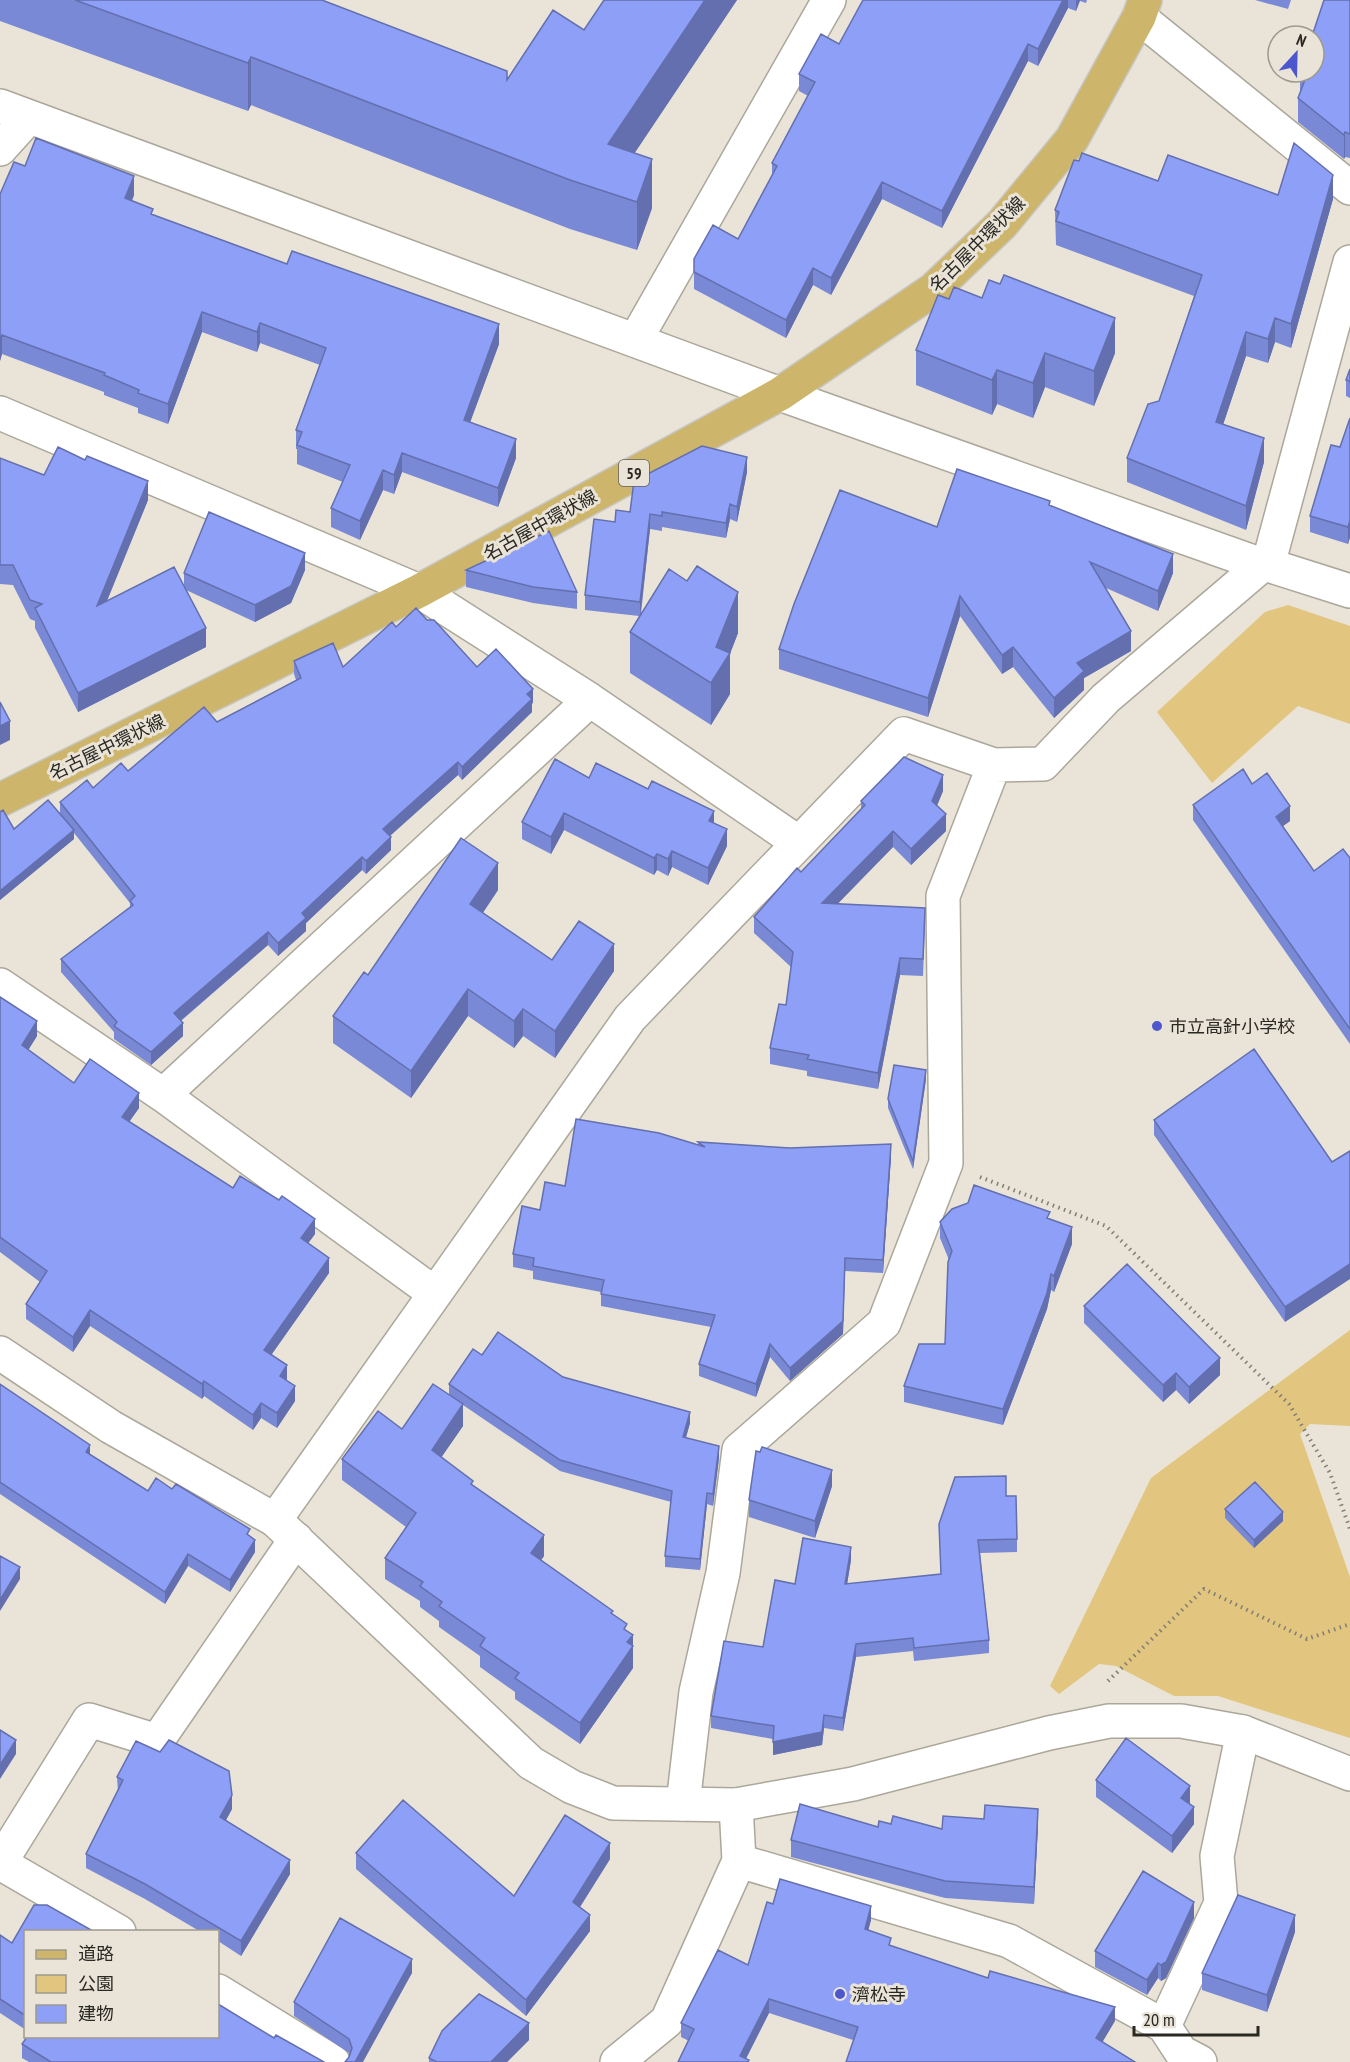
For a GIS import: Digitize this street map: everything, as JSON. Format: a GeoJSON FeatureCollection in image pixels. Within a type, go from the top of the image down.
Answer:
{"type":"FeatureCollection","features":[{"type":"Feature","properties":{"kind":"main road","name":"名古屋中環状線"},"geometry":{"type":"LineString","coordinates":[[0,800],[419,591],[780,393],[933,290],[1002,224],[1072,139],[1142,9]]}},
{"type":"Feature","properties":{"kind":"street"},"geometry":{"type":"LineString","coordinates":[[636,339],[829,0]]}},
{"type":"Feature","properties":{"kind":"street"},"geometry":{"type":"LineString","coordinates":[[1142,9],[1350,188]]}},
{"type":"Feature","properties":{"kind":"street"},"geometry":{"type":"LineString","coordinates":[[0,149],[15,111],[780,393],[1265,565],[1350,591]]}},
{"type":"Feature","properties":{"kind":"street"},"geometry":{"type":"LineString","coordinates":[[116,1930],[0,1863],[89,1720],[157,1741],[285,1529],[434,1293],[630,1018],[904,734],[994,765],[1043,764],[1106,698],[1265,565],[1350,262]]}},
{"type":"Feature","properties":{"kind":"street"},"geometry":{"type":"LineString","coordinates":[[0,412],[419,591],[590,700],[799,843]]}},
{"type":"Feature","properties":{"kind":"street"},"geometry":{"type":"LineString","coordinates":[[163,1095],[590,700]]}},
{"type":"Feature","properties":{"kind":"street"},"geometry":{"type":"LineString","coordinates":[[683,1804],[696,1692],[723,1573],[739,1450],[884,1323],[945,1163],[944,896],[994,765]]}},
{"type":"Feature","properties":{"kind":"street"},"geometry":{"type":"LineString","coordinates":[[0,985],[163,1095],[434,1293]]}},
{"type":"Feature","properties":{"kind":"street"},"geometry":{"type":"LineString","coordinates":[[0,1353],[111,1426],[285,1529],[531,1763],[572,1787],[613,1803],[736,1805],[853,1784],[1049,1733],[1109,1721],[1181,1721],[1243,1732],[1350,1774]]}},
{"type":"Feature","properties":{"kind":"street"},"geometry":{"type":"LineString","coordinates":[[739,1861],[1009,1941],[1181,2051],[1221,1904],[1217,1856],[1243,1732]]}},
{"type":"Feature","properties":{"kind":"street"},"geometry":{"type":"LineString","coordinates":[[617,2062],[667,2021],[739,1861],[736,1805]]}},
{"type":"Feature","properties":{"kind":"street"},"geometry":{"type":"LineString","coordinates":[[219,1991],[333,2062]]}},
{"type":"Feature","properties":{"kind":"path"},"geometry":{"type":"LineString","coordinates":[[945,1163],[1106,1226],[1289,1404],[1329,1473],[1350,1529]]}},
{"type":"Feature","properties":{"kind":"path"},"geometry":{"type":"LineString","coordinates":[[1101,1684],[1110,1679],[1204,1589],[1307,1639],[1350,1624]]}},
{"type":"Feature","properties":{"kind":"green space"},"geometry":{"type":"Polygon","coordinates":[[[1288,605],[1350,626],[1350,724],[1298,706],[1212,783],[1157,712],[1265,612],[1288,605]]]}},
{"type":"Feature","properties":{"kind":"green space"},"geometry":{"type":"Polygon","coordinates":[[[1350,1330],[1350,1426],[1310,1424],[1300,1434],[1350,1577],[1350,1738],[1218,1696],[1174,1696],[1116,1666],[1099,1664],[1059,1694],[1050,1686],[1151,1478],[1350,1330]]]}},
{"type":"Feature","properties":{"kind":"building"},"geometry":{"type":"Polygon","coordinates":[[[75,0],[322,0],[507,71],[507,80],[553,10],[584,30],[604,0],[705,0],[608,144],[652,159],[637,202],[570,180],[251,57],[248,63],[75,0]]]}},
{"type":"Feature","properties":{"kind":"building"},"geometry":{"type":"Polygon","coordinates":[[[863,0],[1063,0],[1038,49],[1028,44],[942,211],[882,182],[831,278],[813,268],[786,320],[694,272],[694,259],[713,225],[738,239],[777,166],[772,163],[815,82],[799,74],[821,34],[839,44],[863,0]]]}},
{"type":"Feature","properties":{"kind":"building"},"geometry":{"type":"Polygon","coordinates":[[[1324,0],[1350,0],[1350,134],[1345,132],[1344,135],[1298,98],[1303,84],[1326,84],[1326,24],[1316,24],[1324,0]]]}},
{"type":"Feature","properties":{"kind":"building"},"geometry":{"type":"Polygon","coordinates":[[[36,138],[134,176],[125,198],[153,209],[151,214],[287,264],[292,251],[499,324],[464,420],[516,439],[498,488],[402,453],[394,475],[383,470],[360,521],[331,508],[350,465],[297,445],[302,432],[296,430],[326,348],[260,323],[257,332],[202,312],[168,404],[138,393],[139,390],[104,375],[105,373],[2,335],[0,342],[0,194],[14,162],[25,166],[36,138]]]}},
{"type":"Feature","properties":{"kind":"building"},"geometry":{"type":"Polygon","coordinates":[[[1294,143],[1333,175],[1291,324],[1275,318],[1268,339],[1246,332],[1216,422],[1264,438],[1246,506],[1127,458],[1148,404],[1159,401],[1202,275],[1056,221],[1059,212],[1055,210],[1074,160],[1079,161],[1082,153],[1158,181],[1168,155],[1278,195],[1294,143]]]}},
{"type":"Feature","properties":{"kind":"building"},"geometry":{"type":"Polygon","coordinates":[[[1004,275],[1115,318],[1094,371],[1045,353],[1033,383],[997,370],[992,380],[916,350],[938,295],[949,299],[954,287],[982,298],[989,280],[1000,284],[1004,275]]]}},
{"type":"Feature","properties":{"kind":"building"},"geometry":{"type":"Polygon","coordinates":[[[1350,369],[1350,381],[1346,380],[1350,369]]]}},
{"type":"Feature","properties":{"kind":"building"},"geometry":{"type":"Polygon","coordinates":[[[1350,418],[1350,520],[1348,527],[1310,516],[1331,445],[1340,447],[1350,418]]]}},
{"type":"Feature","properties":{"kind":"building"},"geometry":{"type":"Polygon","coordinates":[[[702,446],[747,457],[737,507],[730,504],[726,523],[662,512],[662,516],[650,514],[640,602],[585,595],[594,519],[615,522],[616,510],[630,512],[634,481],[702,446]]]}},
{"type":"Feature","properties":{"kind":"building"},"geometry":{"type":"Polygon","coordinates":[[[58,447],[85,460],[87,456],[148,481],[97,606],[174,567],[206,628],[78,693],[35,608],[42,604],[30,600],[13,565],[0,565],[0,458],[44,475],[58,447]]]}},
{"type":"Feature","properties":{"kind":"building"},"geometry":{"type":"Polygon","coordinates":[[[957,469],[1050,501],[1049,505],[1173,554],[1158,591],[1090,562],[1131,631],[1077,663],[1084,671],[1054,698],[1013,647],[1002,655],[960,596],[928,698],[779,649],[794,604],[840,490],[937,527],[957,469]]]}},
{"type":"Feature","properties":{"kind":"building"},"geometry":{"type":"Polygon","coordinates":[[[209,512],[305,553],[291,586],[255,605],[184,573],[209,512]]]}},
{"type":"Feature","properties":{"kind":"building"},"geometry":{"type":"Polygon","coordinates":[[[549,531],[577,592],[533,587],[466,570],[549,531]]]}},
{"type":"Feature","properties":{"kind":"building"},"geometry":{"type":"Polygon","coordinates":[[[697,566],[738,592],[716,647],[730,653],[711,683],[630,632],[669,569],[687,581],[697,566]]]}},
{"type":"Feature","properties":{"kind":"building"},"geometry":{"type":"Polygon","coordinates":[[[416,608],[427,620],[434,620],[477,667],[496,649],[533,689],[527,694],[532,699],[462,767],[458,762],[383,829],[391,837],[366,861],[362,857],[302,913],[306,918],[278,943],[268,932],[174,1013],[183,1023],[151,1052],[114,1026],[117,1022],[61,959],[133,905],[130,901],[135,896],[60,802],[87,780],[93,788],[121,763],[128,771],[204,707],[217,722],[301,678],[294,661],[333,643],[343,667],[392,622],[396,627],[416,608]]]}},
{"type":"Feature","properties":{"kind":"building"},"geometry":{"type":"Polygon","coordinates":[[[0,702],[10,721],[0,726],[0,702]]]}},
{"type":"Feature","properties":{"kind":"building"},"geometry":{"type":"Polygon","coordinates":[[[904,757],[943,775],[932,801],[946,814],[911,849],[893,831],[822,903],[925,908],[923,959],[900,958],[878,1073],[807,1059],[809,1055],[770,1048],[779,1004],[786,1005],[793,952],[754,917],[797,868],[801,872],[865,805],[861,801],[904,757]]]}},
{"type":"Feature","properties":{"kind":"building"},"geometry":{"type":"Polygon","coordinates":[[[555,759],[589,778],[596,763],[648,789],[652,781],[714,811],[709,821],[727,829],[708,868],[672,851],[668,859],[657,854],[654,858],[564,813],[551,837],[522,822],[555,759]]]}},
{"type":"Feature","properties":{"kind":"building"},"geometry":{"type":"Polygon","coordinates":[[[1243,769],[1252,784],[1267,773],[1290,806],[1276,817],[1314,871],[1343,849],[1350,858],[1350,1029],[1193,805],[1243,769]]]}},
{"type":"Feature","properties":{"kind":"building"},"geometry":{"type":"Polygon","coordinates":[[[48,800],[74,830],[0,891],[0,812],[3,810],[14,829],[48,800]]]}},
{"type":"Feature","properties":{"kind":"building"},"geometry":{"type":"Polygon","coordinates":[[[461,838],[498,863],[470,904],[552,960],[579,921],[614,944],[555,1031],[523,1009],[514,1021],[468,989],[411,1071],[333,1016],[364,972],[368,975],[461,838]]]}},
{"type":"Feature","properties":{"kind":"building"},"geometry":{"type":"Polygon","coordinates":[[[0,997],[37,1021],[22,1045],[74,1083],[90,1059],[139,1093],[122,1117],[233,1188],[240,1176],[279,1200],[282,1196],[315,1219],[301,1238],[329,1258],[264,1350],[287,1365],[280,1376],[295,1386],[277,1413],[261,1403],[253,1415],[204,1381],[202,1384],[90,1310],[73,1337],[26,1304],[47,1271],[0,1237],[0,997]]]}},
{"type":"Feature","properties":{"kind":"building"},"geometry":{"type":"Polygon","coordinates":[[[1254,1049],[1332,1162],[1350,1151],[1350,1264],[1285,1307],[1154,1120],[1254,1049]]]}},
{"type":"Feature","properties":{"kind":"building"},"geometry":{"type":"Polygon","coordinates":[[[894,1065],[926,1070],[913,1161],[888,1099],[894,1065]]]}},
{"type":"Feature","properties":{"kind":"building"},"geometry":{"type":"Polygon","coordinates":[[[576,1119],[659,1133],[705,1147],[698,1142],[790,1148],[891,1144],[883,1260],[845,1258],[843,1321],[790,1368],[770,1344],[756,1384],[699,1364],[715,1315],[601,1294],[604,1280],[533,1266],[534,1258],[513,1254],[522,1206],[540,1210],[545,1182],[565,1186],[576,1119]]]}},
{"type":"Feature","properties":{"kind":"building"},"geometry":{"type":"Polygon","coordinates":[[[974,1185],[1050,1212],[1047,1218],[1072,1227],[1054,1276],[1051,1274],[1047,1293],[1003,1409],[904,1386],[919,1344],[945,1344],[948,1262],[952,1251],[940,1222],[952,1209],[968,1203],[974,1185]]]}},
{"type":"Feature","properties":{"kind":"building"},"geometry":{"type":"Polygon","coordinates":[[[1127,1264],[1220,1358],[1189,1387],[1176,1373],[1163,1385],[1084,1306],[1127,1264]]]}},
{"type":"Feature","properties":{"kind":"building"},"geometry":{"type":"Polygon","coordinates":[[[498,1332],[563,1377],[690,1412],[683,1437],[719,1446],[713,1494],[707,1493],[700,1559],[665,1556],[672,1491],[560,1460],[449,1384],[473,1349],[482,1355],[498,1332]]]}},
{"type":"Feature","properties":{"kind":"building"},"geometry":{"type":"Polygon","coordinates":[[[0,1384],[90,1445],[86,1452],[148,1491],[156,1478],[172,1489],[176,1484],[250,1529],[247,1534],[255,1540],[230,1580],[188,1554],[165,1592],[0,1482],[0,1384]]]}},
{"type":"Feature","properties":{"kind":"building"},"geometry":{"type":"Polygon","coordinates":[[[433,1384],[463,1404],[432,1450],[473,1481],[471,1484],[544,1535],[531,1553],[613,1611],[611,1613],[627,1624],[624,1629],[633,1635],[627,1642],[633,1646],[580,1723],[515,1678],[519,1673],[480,1646],[485,1638],[439,1606],[442,1602],[420,1586],[423,1582],[385,1558],[416,1513],[342,1459],[378,1411],[402,1429],[433,1384]]]}},
{"type":"Feature","properties":{"kind":"building"},"geometry":{"type":"Polygon","coordinates":[[[762,1447],[832,1470],[815,1521],[749,1500],[756,1451],[760,1452],[762,1447]]]}},
{"type":"Feature","properties":{"kind":"building"},"geometry":{"type":"Polygon","coordinates":[[[1006,1476],[1006,1496],[1016,1496],[1017,1539],[978,1540],[989,1640],[914,1648],[913,1638],[856,1644],[843,1718],[824,1715],[822,1732],[773,1742],[774,1726],[711,1716],[724,1641],[763,1647],[775,1580],[795,1584],[803,1538],[851,1547],[845,1584],[941,1574],[939,1524],[955,1477],[1006,1476]]]}},
{"type":"Feature","properties":{"kind":"building"},"geometry":{"type":"Polygon","coordinates":[[[1255,1482],[1283,1512],[1254,1540],[1225,1509],[1255,1482]]]}},
{"type":"Feature","properties":{"kind":"building"},"geometry":{"type":"Polygon","coordinates":[[[0,1556],[20,1567],[0,1600],[0,1556]]]}},
{"type":"Feature","properties":{"kind":"building"},"geometry":{"type":"Polygon","coordinates":[[[0,1730],[16,1740],[0,1765],[0,1730]]]}},
{"type":"Feature","properties":{"kind":"building"},"geometry":{"type":"Polygon","coordinates":[[[1126,1738],[1190,1786],[1181,1798],[1194,1807],[1172,1836],[1096,1780],[1126,1738]]]}},
{"type":"Feature","properties":{"kind":"building"},"geometry":{"type":"Polygon","coordinates":[[[169,1740],[229,1771],[232,1795],[220,1817],[290,1860],[241,1941],[145,1884],[86,1854],[123,1780],[117,1777],[136,1741],[160,1752],[169,1740]]]}},
{"type":"Feature","properties":{"kind":"building"},"geometry":{"type":"Polygon","coordinates":[[[403,1800],[514,1896],[565,1815],[610,1843],[573,1902],[590,1915],[526,2000],[356,1853],[403,1800]]]}},
{"type":"Feature","properties":{"kind":"building"},"geometry":{"type":"Polygon","coordinates":[[[800,1804],[878,1827],[879,1821],[891,1824],[893,1816],[942,1829],[943,1816],[984,1819],[985,1805],[1038,1809],[1034,1887],[945,1881],[791,1840],[800,1804]]]}},
{"type":"Feature","properties":{"kind":"building"},"geometry":{"type":"Polygon","coordinates":[[[1143,1871],[1194,1902],[1166,1962],[1161,1965],[1158,1963],[1147,1980],[1095,1951],[1143,1871]]]}},
{"type":"Feature","properties":{"kind":"building"},"geometry":{"type":"Polygon","coordinates":[[[780,1879],[871,1906],[865,1929],[891,1938],[889,1945],[988,1978],[990,1971],[1115,2007],[1096,2038],[1135,2062],[846,2062],[858,2027],[769,1999],[740,2056],[749,2060],[748,2062],[678,2062],[694,2029],[681,2023],[718,1950],[748,1965],[767,1902],[773,1904],[780,1879]]]}},
{"type":"Feature","properties":{"kind":"building"},"geometry":{"type":"Polygon","coordinates":[[[1238,1895],[1295,1915],[1267,1995],[1202,1973],[1238,1895]]]}},
{"type":"Feature","properties":{"kind":"building"},"geometry":{"type":"Polygon","coordinates":[[[34,1905],[47,1905],[91,1930],[24,1930],[24,2015],[0,1999],[0,1935],[12,1943],[34,1905]]]}},
{"type":"Feature","properties":{"kind":"building"},"geometry":{"type":"Polygon","coordinates":[[[340,1918],[412,1959],[355,2062],[345,2062],[352,2048],[349,2039],[294,2002],[340,1918]]]}},
{"type":"Feature","properties":{"kind":"building"},"geometry":{"type":"Polygon","coordinates":[[[479,1994],[529,2023],[491,2062],[437,2062],[429,2058],[442,2031],[479,1994]]]}},
{"type":"Feature","properties":{"kind":"building"},"geometry":{"type":"Polygon","coordinates":[[[219,2005],[274,2038],[276,2035],[324,2062],[51,2062],[22,2044],[26,2038],[219,2038],[219,2005]]]}},
{"type":"Feature","properties":{"kind":"place","name":"市立高針小学校"},"geometry":{"type":"Point","coordinates":[1157,1026]}},
{"type":"Feature","properties":{"kind":"place","name":"濟松寺"},"geometry":{"type":"Point","coordinates":[840,1994]}}]}
